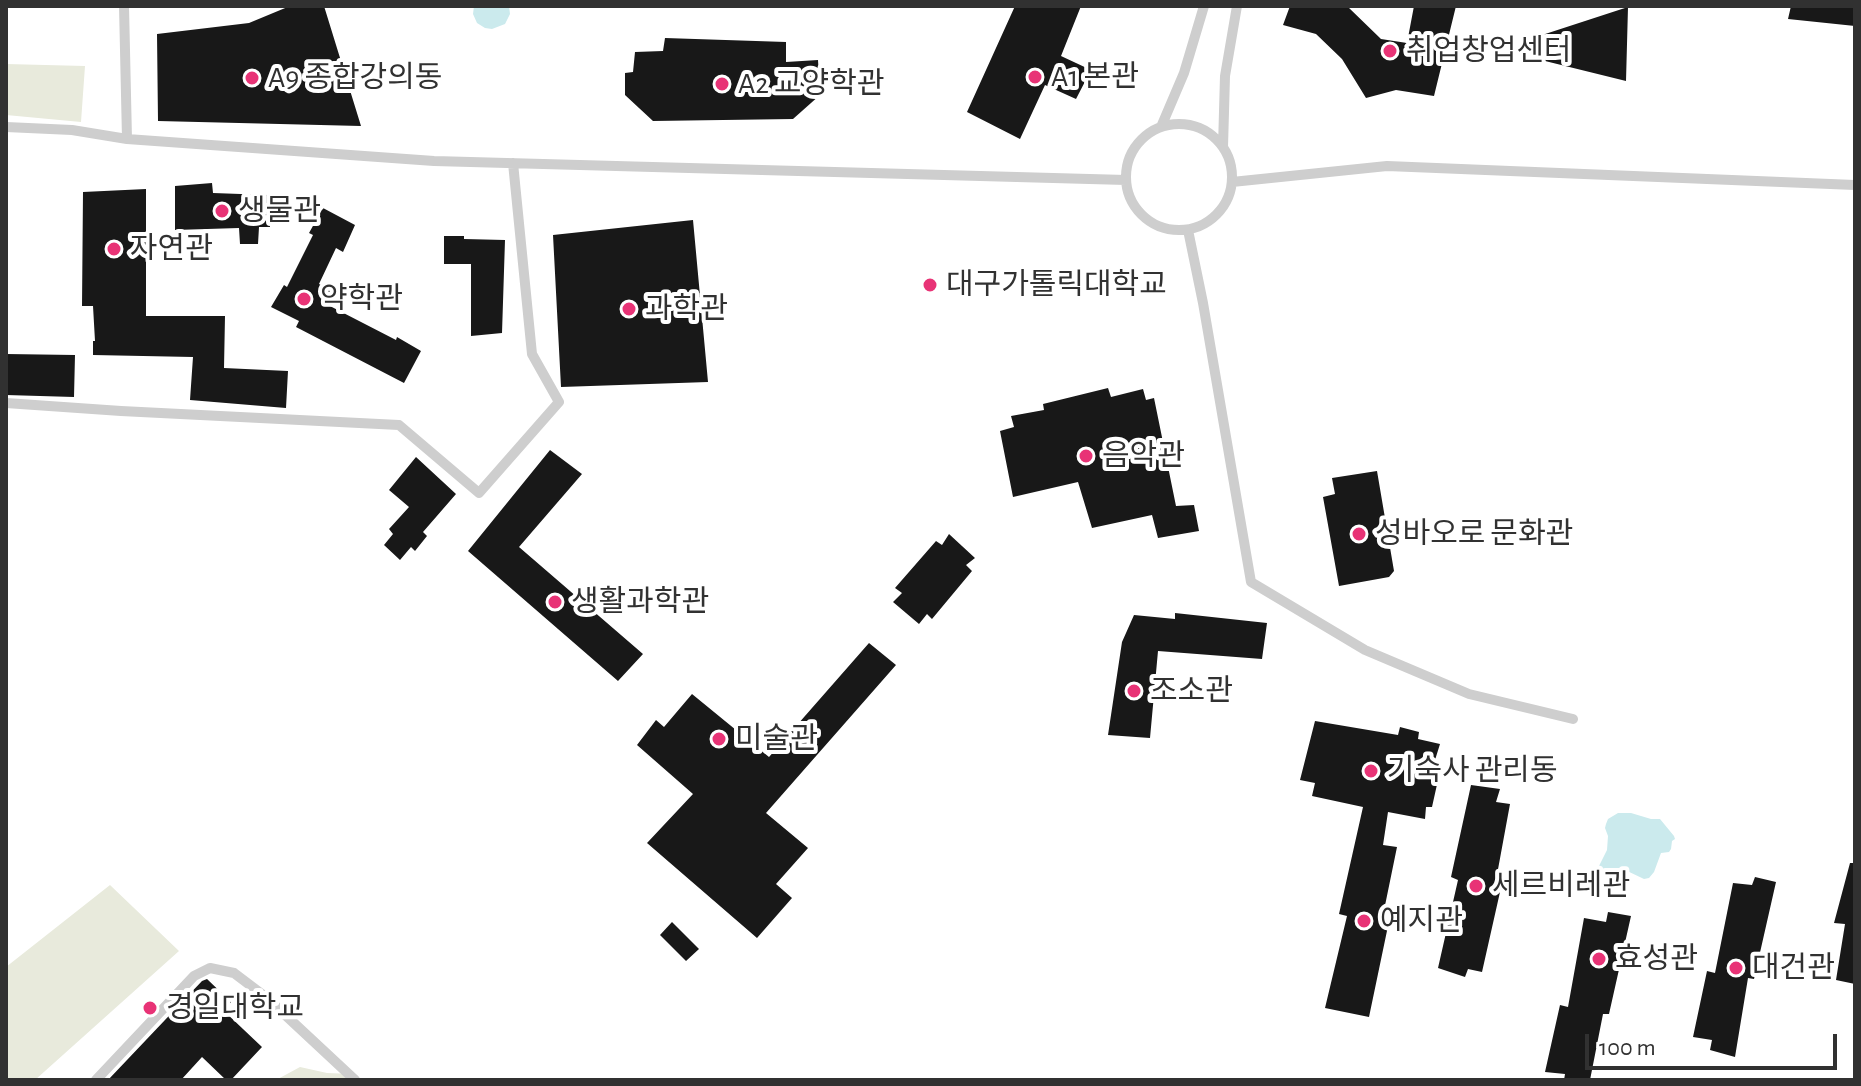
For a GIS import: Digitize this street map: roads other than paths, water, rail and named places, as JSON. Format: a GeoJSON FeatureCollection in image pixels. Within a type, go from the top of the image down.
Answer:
{"type":"FeatureCollection","features":[{"type":"Feature","properties":{"kind":"lane"},"geometry":{"type":"LineString","coordinates":[[124,6],[127,139]]}},
{"type":"Feature","properties":{"kind":"lane"},"geometry":{"type":"LineString","coordinates":[[1161,127],[1184,73],[1204,6]]}},
{"type":"Feature","properties":{"kind":"lane"},"geometry":{"type":"LineString","coordinates":[[1223,147],[1225,76],[1237,6]]}},
{"type":"Feature","properties":{"kind":"lane"},"geometry":{"type":"LineString","coordinates":[[1178,123],[1196,126],[1211,134],[1223,147],[1231,163],[1232,182],[1228,197],[1216,215],[1201,226],[1188,230],[1164,228],[1150,222],[1138,211],[1130,198],[1126,180],[1129,158],[1147,134],[1178,123]]}},
{"type":"Feature","properties":{"kind":"lane"},"geometry":{"type":"LineString","coordinates":[[6,127],[434,161],[1126,180]]}},
{"type":"Feature","properties":{"kind":"lane"},"geometry":{"type":"LineString","coordinates":[[6,403],[399,425],[479,493],[559,402],[532,354],[513,163]]}},
{"type":"Feature","properties":{"kind":"lane"},"geometry":{"type":"LineString","coordinates":[[1232,182],[1387,166],[1855,185]]}},
{"type":"Feature","properties":{"kind":"lane"},"geometry":{"type":"LineString","coordinates":[[1188,230],[1251,582],[1365,650],[1456,689],[1573,719]]}},
{"type":"Feature","properties":{"kind":"lane"},"geometry":{"type":"LineString","coordinates":[[96,1080],[194,976],[210,968],[234,973],[267,998],[355,1080]]}},
{"type":"Feature","properties":{"kind":"water"},"geometry":{"type":"Polygon","coordinates":[[[474,6],[509,6],[510,14],[505,24],[485,28],[477,23],[474,6]]]}},
{"type":"Feature","properties":{"kind":"water"},"geometry":{"type":"Polygon","coordinates":[[[1618,813],[1660,819],[1674,836],[1671,849],[1661,853],[1649,878],[1644,879],[1623,869],[1599,871],[1607,850],[1606,824],[1618,813]]]}},
{"type":"Feature","properties":{"kind":"place","name":"취업창업센터"},"geometry":{"type":"Point","coordinates":[1390,51]}},
{"type":"Feature","properties":{"kind":"place","name":"A1 본관"},"geometry":{"type":"Point","coordinates":[1035,77]}},
{"type":"Feature","properties":{"kind":"place","name":"A9 종합강의동"},"geometry":{"type":"Point","coordinates":[252,78]}},
{"type":"Feature","properties":{"kind":"place","name":"A2 교양학관"},"geometry":{"type":"Point","coordinates":[722,84]}},
{"type":"Feature","properties":{"kind":"place","name":"생물관"},"geometry":{"type":"Point","coordinates":[222,211]}},
{"type":"Feature","properties":{"kind":"place","name":"자연관"},"geometry":{"type":"Point","coordinates":[114,249]}},
{"type":"Feature","properties":{"kind":"place","name":"대구가톨릭대학교"},"geometry":{"type":"Point","coordinates":[930,285]}},
{"type":"Feature","properties":{"kind":"place","name":"약학관"},"geometry":{"type":"Point","coordinates":[304,299]}},
{"type":"Feature","properties":{"kind":"place","name":"과학관"},"geometry":{"type":"Point","coordinates":[629,309]}},
{"type":"Feature","properties":{"kind":"place","name":"음악관"},"geometry":{"type":"Point","coordinates":[1086,456]}},
{"type":"Feature","properties":{"kind":"place","name":"성바오로 문화관"},"geometry":{"type":"Point","coordinates":[1359,534]}},
{"type":"Feature","properties":{"kind":"place","name":"생활과학관"},"geometry":{"type":"Point","coordinates":[555,602]}},
{"type":"Feature","properties":{"kind":"place","name":"조소관"},"geometry":{"type":"Point","coordinates":[1134,691]}},
{"type":"Feature","properties":{"kind":"place","name":"미술관"},"geometry":{"type":"Point","coordinates":[719,739]}},
{"type":"Feature","properties":{"kind":"place","name":"기숙사 관리동"},"geometry":{"type":"Point","coordinates":[1371,771]}},
{"type":"Feature","properties":{"kind":"place","name":"세르비레관"},"geometry":{"type":"Point","coordinates":[1476,886]}},
{"type":"Feature","properties":{"kind":"place","name":"예지관"},"geometry":{"type":"Point","coordinates":[1364,921]}},
{"type":"Feature","properties":{"kind":"place","name":"효성관"},"geometry":{"type":"Point","coordinates":[1599,959]}},
{"type":"Feature","properties":{"kind":"place","name":"대건관"},"geometry":{"type":"Point","coordinates":[1736,968]}},
{"type":"Feature","properties":{"kind":"place","name":"경일대학교"},"geometry":{"type":"Point","coordinates":[150,1008]}}]}
